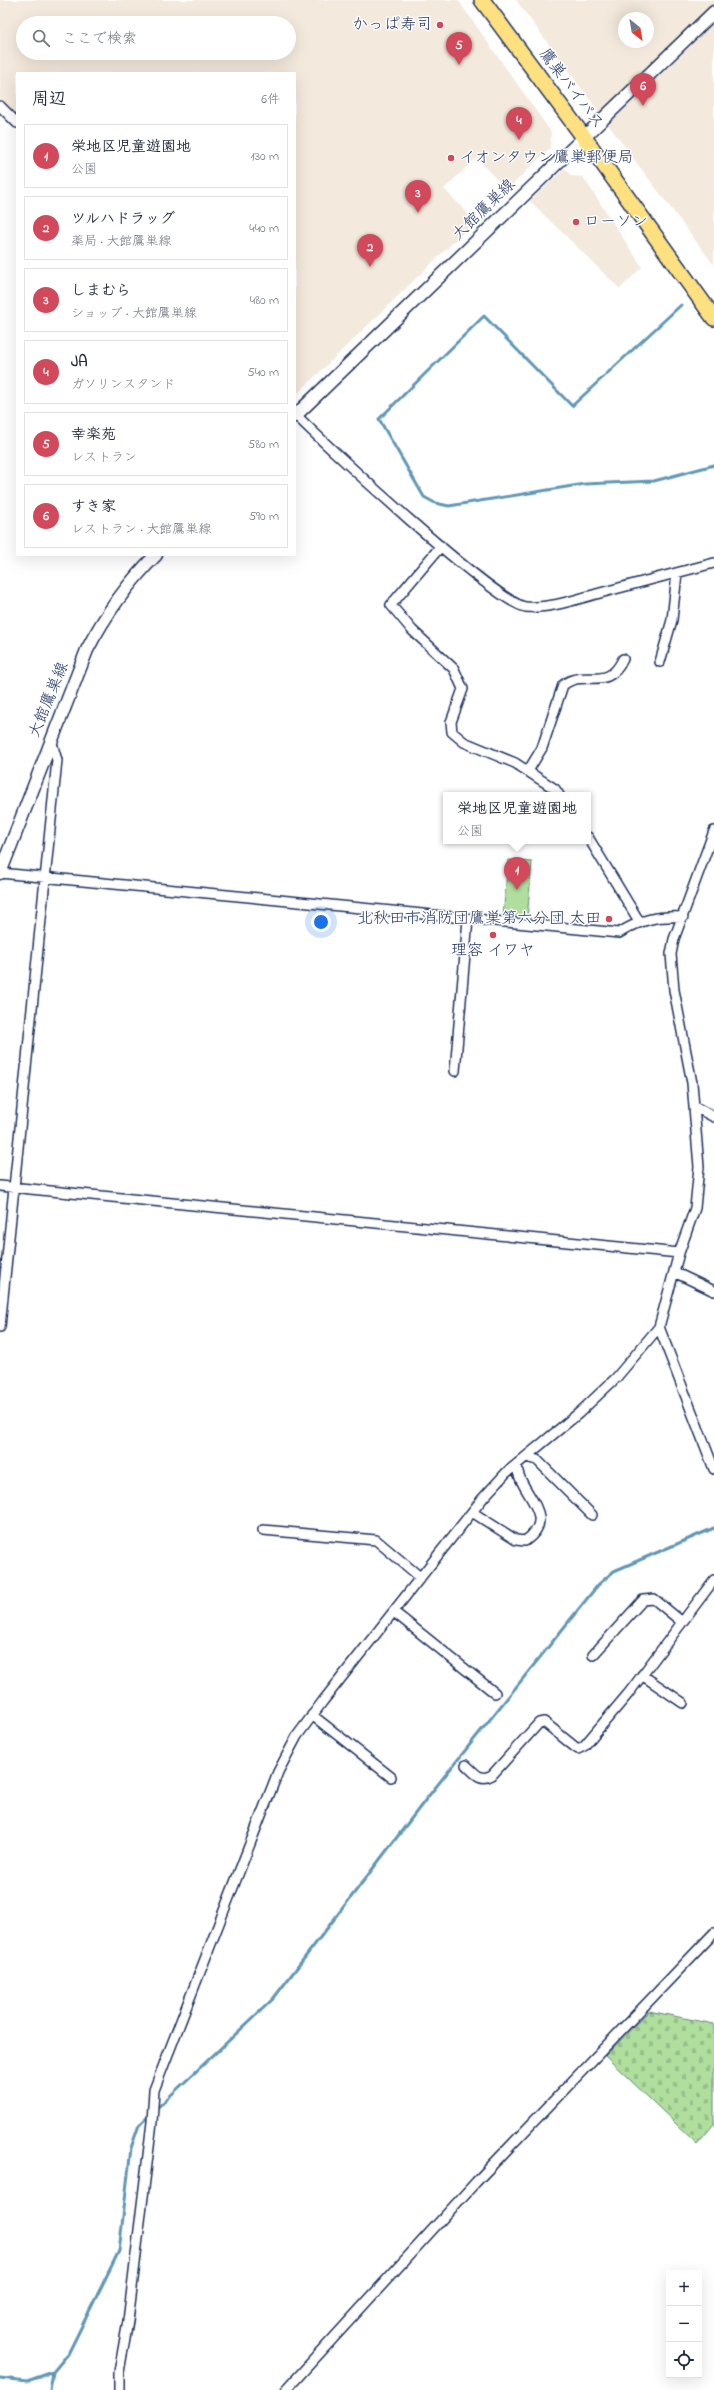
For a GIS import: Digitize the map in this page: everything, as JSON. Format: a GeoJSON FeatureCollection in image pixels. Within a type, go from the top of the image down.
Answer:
{"type":"FeatureCollection","features":[{"type":"Feature","properties":{"kind":"highway","name":"鷹巣バイパス"},"geometry":{"type":"LineString","coordinates":[[482,0],[583,136],[714,318]]}},
{"type":"Feature","properties":{"kind":"main road","name":"大館鷹巣線"},"geometry":{"type":"LineString","coordinates":[[296,414],[583,136],[714,12]]}},
{"type":"Feature","properties":{"kind":"main road","name":"大館鷹巣線"},"geometry":{"type":"LineString","coordinates":[[0,873],[51,739],[97,632],[133,578],[155,556]]}},
{"type":"Feature","properties":{"kind":"street"},"geometry":{"type":"LineString","coordinates":[[0,106],[16,122]]}},
{"type":"Feature","properties":{"kind":"street"},"geometry":{"type":"LineString","coordinates":[[296,416],[441,546],[508,600],[524,607],[566,601],[677,572],[714,564]]}},
{"type":"Feature","properties":{"kind":"street"},"geometry":{"type":"LineString","coordinates":[[441,546],[391,605],[412,630],[454,670],[463,689],[451,722],[452,732],[464,742],[515,763],[555,789],[557,792]]}},
{"type":"Feature","properties":{"kind":"street"},"geometry":{"type":"LineString","coordinates":[[660,662],[672,620],[677,572]]}},
{"type":"Feature","properties":{"kind":"street"},"geometry":{"type":"LineString","coordinates":[[528,771],[542,748],[563,685],[568,681],[601,679],[613,674],[618,670],[624,659]]}},
{"type":"Feature","properties":{"kind":"street"},"geometry":{"type":"LineString","coordinates":[[0,1327],[57,760],[51,739]]}},
{"type":"Feature","properties":{"kind":"street"},"geometry":{"type":"LineString","coordinates":[[119,2390],[119,2372],[128,2321],[152,2122],[154,2090],[159,2072],[278,1772],[297,1736],[472,1512],[517,1464],[616,1378],[659,1327],[679,1253],[695,1208],[699,1167],[695,1107],[679,1010],[674,990],[671,954],[674,939],[714,831]]}},
{"type":"Feature","properties":{"kind":"street"},"geometry":{"type":"LineString","coordinates":[[591,842],[639,921]]}},
{"type":"Feature","properties":{"kind":"street"},"geometry":{"type":"LineString","coordinates":[[0,873],[45,876],[619,933],[639,921],[664,916],[683,917]]}},
{"type":"Feature","properties":{"kind":"street"},"geometry":{"type":"LineString","coordinates":[[455,1071],[468,919]]}},
{"type":"Feature","properties":{"kind":"street"},"geometry":{"type":"LineString","coordinates":[[695,1107],[714,1117]]}},
{"type":"Feature","properties":{"kind":"street"},"geometry":{"type":"LineString","coordinates":[[0,1186],[679,1253]]}},
{"type":"Feature","properties":{"kind":"street"},"geometry":{"type":"LineString","coordinates":[[674,1272],[714,1291]]}},
{"type":"Feature","properties":{"kind":"street"},"geometry":{"type":"LineString","coordinates":[[659,1327],[714,1469]]}},
{"type":"Feature","properties":{"kind":"street"},"geometry":{"type":"LineString","coordinates":[[526,1457],[537,1460],[592,1515]]}},
{"type":"Feature","properties":{"kind":"street"},"geometry":{"type":"LineString","coordinates":[[472,1512],[516,1540],[525,1541],[535,1534],[539,1526],[536,1504],[521,1482],[517,1464]]}},
{"type":"Feature","properties":{"kind":"street"},"geometry":{"type":"LineString","coordinates":[[263,1530],[376,1540],[420,1577]]}},
{"type":"Feature","properties":{"kind":"street"},"geometry":{"type":"LineString","coordinates":[[466,1765],[481,1778],[486,1779],[492,1775],[539,1723],[544,1722],[578,1749],[584,1746],[642,1675],[714,1580]]}},
{"type":"Feature","properties":{"kind":"street"},"geometry":{"type":"LineString","coordinates":[[593,1655],[643,1600],[649,1598],[654,1599],[682,1622]]}},
{"type":"Feature","properties":{"kind":"street"},"geometry":{"type":"LineString","coordinates":[[394,1612],[495,1693]]}},
{"type":"Feature","properties":{"kind":"street"},"geometry":{"type":"LineString","coordinates":[[642,1675],[683,1703]]}},
{"type":"Feature","properties":{"kind":"street"},"geometry":{"type":"LineString","coordinates":[[312,1716],[391,1778]]}},
{"type":"Feature","properties":{"kind":"street"},"geometry":{"type":"LineString","coordinates":[[286,2390],[481,2176],[714,1933]]}},
{"type":"Feature","properties":{"kind":"shaded area"},"geometry":{"type":"Polygon","coordinates":[[[0,0],[458,0],[551,132],[550,148],[507,190],[476,158],[444,189],[475,221],[296,395],[296,72],[16,72],[16,114],[0,98],[0,0]]]}},
{"type":"Feature","properties":{"kind":"shaded area"},"geometry":{"type":"Polygon","coordinates":[[[516,0],[714,0],[714,265],[630,154],[516,0]]]}},
{"type":"Feature","properties":{"kind":"shaded area"},"geometry":{"type":"Polygon","coordinates":[[[565,168],[571,176],[583,177],[642,267],[620,289],[530,201],[565,168]]]}},
{"type":"Feature","properties":{"kind":"green space"},"geometry":{"type":"Polygon","coordinates":[[[508,860],[532,862],[527,920],[503,917],[508,860]]]}},
{"type":"Feature","properties":{"kind":"green space"},"geometry":{"type":"Polygon","coordinates":[[[649,2011],[714,2024],[714,2124],[697,2144],[605,2056],[649,2011]]]}},
{"type":"Feature","properties":{"kind":"waterway"},"geometry":{"type":"LineString","coordinates":[[681,305],[572,406],[484,316],[379,419],[424,497],[435,503],[449,506],[585,484],[654,481],[714,465]]}},
{"type":"Feature","properties":{"kind":"waterway"},"geometry":{"type":"LineString","coordinates":[[154,2111],[273,1999],[427,1798],[598,1585],[614,1571],[714,1528]]}},
{"type":"Feature","properties":{"kind":"waterway"},"geometry":{"type":"LineString","coordinates":[[0,2378],[27,2381],[53,2372],[68,2354],[119,2251],[131,2148],[139,2125],[150,2115]]}},
{"type":"Feature","properties":{"kind":"waterway"},"geometry":{"type":"LineString","coordinates":[[50,2390],[53,2372]]}},
{"type":"Feature","properties":{"kind":"place","name":"かっぱ寿司"},"geometry":{"type":"Point","coordinates":[440,25]}},
{"type":"Feature","properties":{"kind":"place","name":"幸楽苑"},"geometry":{"type":"Point","coordinates":[459,65]}},
{"type":"Feature","properties":{"kind":"place","name":"すき家"},"geometry":{"type":"Point","coordinates":[643,106]}},
{"type":"Feature","properties":{"kind":"place","name":"JA"},"geometry":{"type":"Point","coordinates":[519,140]}},
{"type":"Feature","properties":{"kind":"place","name":"イオンタウン鷹巣郵便局"},"geometry":{"type":"Point","coordinates":[451,158]}},
{"type":"Feature","properties":{"kind":"place","name":"しまむら"},"geometry":{"type":"Point","coordinates":[418,213]}},
{"type":"Feature","properties":{"kind":"place","name":"ローソン"},"geometry":{"type":"Point","coordinates":[576,222]}},
{"type":"Feature","properties":{"kind":"place","name":"ツルハドラッグ"},"geometry":{"type":"Point","coordinates":[370,267]}},
{"type":"Feature","properties":{"kind":"place","name":"栄地区児童遊園地"},"geometry":{"type":"Point","coordinates":[517,890]}},
{"type":"Feature","properties":{"kind":"place","name":"北秋田市消防団鷹巣第六分団 太田"},"geometry":{"type":"Point","coordinates":[609,919]}},
{"type":"Feature","properties":{"kind":"place","name":"理容 イワヤ"},"geometry":{"type":"Point","coordinates":[493,935]}}]}
